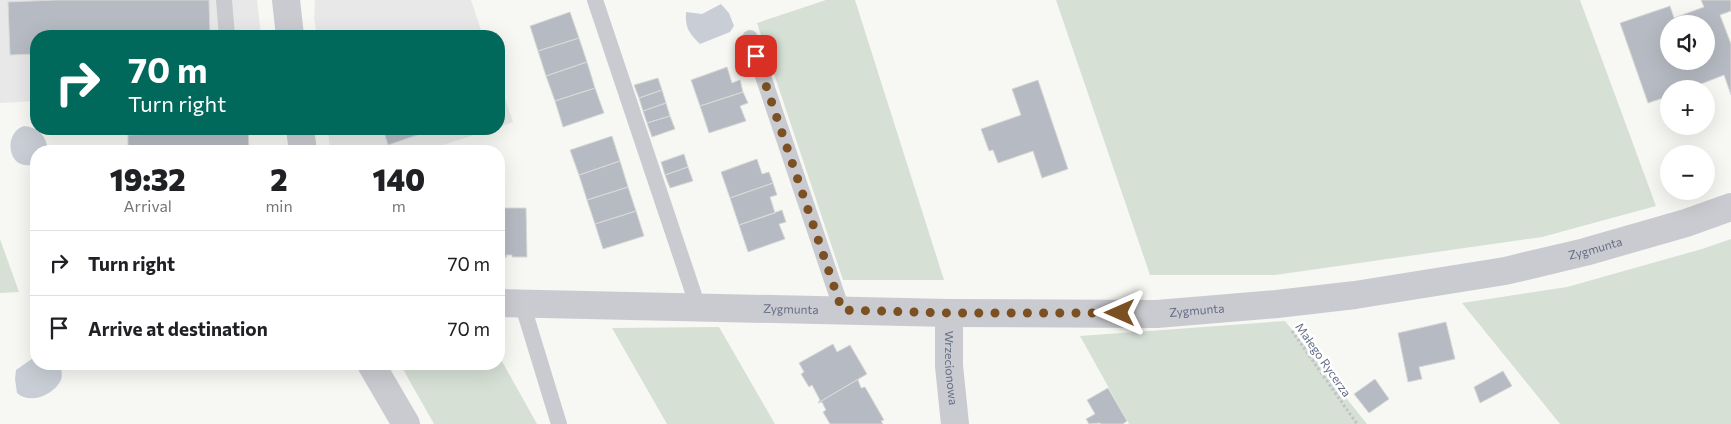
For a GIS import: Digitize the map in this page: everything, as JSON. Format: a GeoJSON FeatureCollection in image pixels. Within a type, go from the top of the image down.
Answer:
{"type":"FeatureCollection","features":[{"type":"Feature","properties":{"kind":"street"},"geometry":{"type":"LineString","coordinates":[[286,0],[289,30]]}},
{"type":"Feature","properties":{"kind":"street","name":"Zygmunta"},"geometry":{"type":"LineString","coordinates":[[510,303],[949,313],[1157,314],[1277,304],[1505,271],[1585,252],[1686,223],[1731,207]]}},
{"type":"Feature","properties":{"kind":"street","name":"Wrzecionowa"},"geometry":{"type":"LineString","coordinates":[[949,313],[949,366],[955,424]]}},
{"type":"Feature","properties":{"kind":"street"},"geometry":{"type":"LineString","coordinates":[[374,370],[406,424]]}},
{"type":"Feature","properties":{"kind":"lane"},"geometry":{"type":"LineString","coordinates":[[224,0],[226,30]]}},
{"type":"Feature","properties":{"kind":"lane"},"geometry":{"type":"LineString","coordinates":[[595,0],[698,307]]}},
{"type":"Feature","properties":{"kind":"lane"},"geometry":{"type":"LineString","coordinates":[[750,38],[842,310]]}},
{"type":"Feature","properties":{"kind":"lane"},"geometry":{"type":"LineString","coordinates":[[510,303],[559,424]]}},
{"type":"Feature","properties":{"kind":"path","name":"Małego Rycerza"},"geometry":{"type":"LineString","coordinates":[[1277,304],[1285,321],[1357,424]]}},
{"type":"Feature","properties":{"kind":"shaded area"},"geometry":{"type":"Polygon","coordinates":[[[0,0],[257,0],[260,30],[30,30],[30,101],[0,103],[0,0]]]}},
{"type":"Feature","properties":{"kind":"shaded area"},"geometry":{"type":"Polygon","coordinates":[[[315,0],[471,0],[481,30],[316,30],[314,18],[315,0]]]}},
{"type":"Feature","properties":{"kind":"shaded area"},"geometry":{"type":"Polygon","coordinates":[[[826,0],[855,0],[944,280],[843,280],[757,23],[826,0]]]}},
{"type":"Feature","properties":{"kind":"shaded area"},"geometry":{"type":"Polygon","coordinates":[[[1056,0],[1580,0],[1656,206],[1542,237],[1275,275],[1150,275],[1056,0]]]}},
{"type":"Feature","properties":{"kind":"shaded area"},"geometry":{"type":"Polygon","coordinates":[[[721,4],[729,13],[734,26],[730,32],[700,44],[689,30],[686,22],[686,12],[702,14],[721,4]]]}},
{"type":"Feature","properties":{"kind":"shaded area"},"geometry":{"type":"Polygon","coordinates":[[[505,99],[513,122],[505,125],[505,99]]]}},
{"type":"Feature","properties":{"kind":"shaded area"},"geometry":{"type":"Polygon","coordinates":[[[24,126],[30,127],[30,135],[42,135],[46,141],[47,145],[30,145],[30,165],[19,163],[13,158],[11,143],[17,130],[24,126]]]}},
{"type":"Feature","properties":{"kind":"shaded area"},"geometry":{"type":"Polygon","coordinates":[[[329,135],[474,135],[443,145],[329,145],[329,135]]]}},
{"type":"Feature","properties":{"kind":"shaded area"},"geometry":{"type":"Polygon","coordinates":[[[0,239],[19,292],[0,293],[0,239]]]}},
{"type":"Feature","properties":{"kind":"shaded area"},"geometry":{"type":"Polygon","coordinates":[[[1731,239],[1731,424],[1560,424],[1462,303],[1567,287],[1731,239]]]}},
{"type":"Feature","properties":{"kind":"shaded area"},"geometry":{"type":"Polygon","coordinates":[[[1285,321],[1367,424],[1129,424],[1080,336],[1285,321]]]}},
{"type":"Feature","properties":{"kind":"shaded area"},"geometry":{"type":"Polygon","coordinates":[[[719,327],[775,424],[667,424],[612,328],[719,327]]]}},
{"type":"Feature","properties":{"kind":"shaded area"},"geometry":{"type":"Polygon","coordinates":[[[30,360],[30,370],[62,370],[62,378],[53,390],[41,397],[22,397],[17,393],[16,370],[30,360]]]}},
{"type":"Feature","properties":{"kind":"shaded area"},"geometry":{"type":"Polygon","coordinates":[[[505,367],[537,424],[434,424],[403,370],[505,370],[505,367]]]}},
{"type":"Feature","properties":{"kind":"building"},"geometry":{"type":"Polygon","coordinates":[[[55,0],[209,0],[210,30],[30,30],[30,54],[10,55],[8,2],[55,0]]]}},
{"type":"Feature","properties":{"kind":"building"},"geometry":{"type":"Polygon","coordinates":[[[1701,0],[1731,0],[1731,11],[1720,15],[1731,44],[1731,95],[1724,75],[1711,80],[1660,80],[1660,99],[1648,103],[1620,23],[1670,6],[1673,15],[1660,15],[1660,70],[1715,70],[1715,15],[1682,15],[1704,7],[1701,0]]]}},
{"type":"Feature","properties":{"kind":"building"},"geometry":{"type":"Polygon","coordinates":[[[570,12],[579,38],[538,51],[530,26],[570,12]]]}},
{"type":"Feature","properties":{"kind":"building"},"geometry":{"type":"Polygon","coordinates":[[[579,38],[587,62],[546,76],[538,51],[579,38]]]}},
{"type":"Feature","properties":{"kind":"building"},"geometry":{"type":"Polygon","coordinates":[[[587,62],[595,88],[555,101],[546,76],[587,62]]]}},
{"type":"Feature","properties":{"kind":"building"},"geometry":{"type":"Polygon","coordinates":[[[727,67],[732,83],[740,80],[743,92],[700,106],[691,80],[727,67]]]}},
{"type":"Feature","properties":{"kind":"building"},"geometry":{"type":"Polygon","coordinates":[[[658,78],[662,90],[639,98],[634,85],[658,78]]]}},
{"type":"Feature","properties":{"kind":"building"},"geometry":{"type":"Polygon","coordinates":[[[1038,80],[1068,169],[1042,178],[1033,151],[998,163],[993,150],[989,151],[981,129],[1021,115],[1012,89],[1038,80]]]}},
{"type":"Feature","properties":{"kind":"building"},"geometry":{"type":"Polygon","coordinates":[[[595,88],[604,113],[563,127],[555,101],[595,88]]]}},
{"type":"Feature","properties":{"kind":"building"},"geometry":{"type":"Polygon","coordinates":[[[662,90],[666,103],[643,111],[639,98],[662,90]]]}},
{"type":"Feature","properties":{"kind":"building"},"geometry":{"type":"Polygon","coordinates":[[[743,92],[748,103],[740,106],[746,121],[709,133],[700,106],[743,92]]]}},
{"type":"Feature","properties":{"kind":"building"},"geometry":{"type":"Polygon","coordinates":[[[666,103],[670,116],[647,123],[643,111],[666,103]]]}},
{"type":"Feature","properties":{"kind":"building"},"geometry":{"type":"Polygon","coordinates":[[[670,116],[675,129],[652,137],[647,123],[670,116]]]}},
{"type":"Feature","properties":{"kind":"building"},"geometry":{"type":"Polygon","coordinates":[[[128,135],[248,135],[249,145],[128,145],[128,135]]]}},
{"type":"Feature","properties":{"kind":"building"},"geometry":{"type":"Polygon","coordinates":[[[385,135],[417,135],[388,145],[385,135]]]}},
{"type":"Feature","properties":{"kind":"building"},"geometry":{"type":"Polygon","coordinates":[[[612,136],[620,161],[579,175],[570,150],[612,136]]]}},
{"type":"Feature","properties":{"kind":"building"},"geometry":{"type":"Polygon","coordinates":[[[684,154],[688,167],[665,175],[661,162],[684,154]]]}},
{"type":"Feature","properties":{"kind":"building"},"geometry":{"type":"Polygon","coordinates":[[[757,159],[762,174],[769,172],[773,183],[730,198],[721,172],[757,159]]]}},
{"type":"Feature","properties":{"kind":"building"},"geometry":{"type":"Polygon","coordinates":[[[620,161],[628,187],[587,200],[579,175],[620,161]]]}},
{"type":"Feature","properties":{"kind":"building"},"geometry":{"type":"Polygon","coordinates":[[[688,167],[693,181],[670,188],[665,175],[688,167]]]}},
{"type":"Feature","properties":{"kind":"building"},"geometry":{"type":"Polygon","coordinates":[[[773,183],[777,195],[770,197],[775,213],[739,225],[730,198],[773,183]]]}},
{"type":"Feature","properties":{"kind":"building"},"geometry":{"type":"Polygon","coordinates":[[[628,187],[636,211],[595,224],[587,200],[628,187]]]}},
{"type":"Feature","properties":{"kind":"building"},"geometry":{"type":"Polygon","coordinates":[[[505,208],[526,208],[527,257],[506,255],[507,257],[505,257],[505,208]]]}},
{"type":"Feature","properties":{"kind":"building"},"geometry":{"type":"Polygon","coordinates":[[[782,210],[786,222],[779,224],[785,239],[748,252],[739,225],[782,210]]]}},
{"type":"Feature","properties":{"kind":"building"},"geometry":{"type":"Polygon","coordinates":[[[636,211],[644,236],[603,249],[595,224],[636,211]]]}},
{"type":"Feature","properties":{"kind":"building"},"geometry":{"type":"Polygon","coordinates":[[[1446,322],[1455,359],[1419,367],[1422,379],[1408,382],[1398,333],[1446,322]]]}},
{"type":"Feature","properties":{"kind":"building"},"geometry":{"type":"Polygon","coordinates":[[[833,344],[837,352],[850,345],[867,374],[818,403],[820,400],[812,385],[809,387],[801,374],[804,372],[799,363],[833,344]]]}},
{"type":"Feature","properties":{"kind":"building"},"geometry":{"type":"Polygon","coordinates":[[[1503,371],[1512,386],[1480,403],[1474,387],[1503,371]]]}},
{"type":"Feature","properties":{"kind":"building"},"geometry":{"type":"Polygon","coordinates":[[[860,378],[858,380],[861,388],[865,387],[884,420],[881,421],[883,424],[830,424],[823,412],[826,410],[822,402],[818,403],[860,378]]]}},
{"type":"Feature","properties":{"kind":"building"},"geometry":{"type":"Polygon","coordinates":[[[1375,379],[1389,399],[1369,413],[1354,394],[1375,379]]]}},
{"type":"Feature","properties":{"kind":"building"},"geometry":{"type":"Polygon","coordinates":[[[1108,388],[1127,421],[1123,424],[1089,424],[1086,419],[1095,414],[1087,400],[1108,388]]]}},
{"type":"Feature","properties":{"kind":"route"},"geometry":{"type":"LineString","coordinates":[[756,56],[842,310],[949,313],[1120,313]]}}]}
